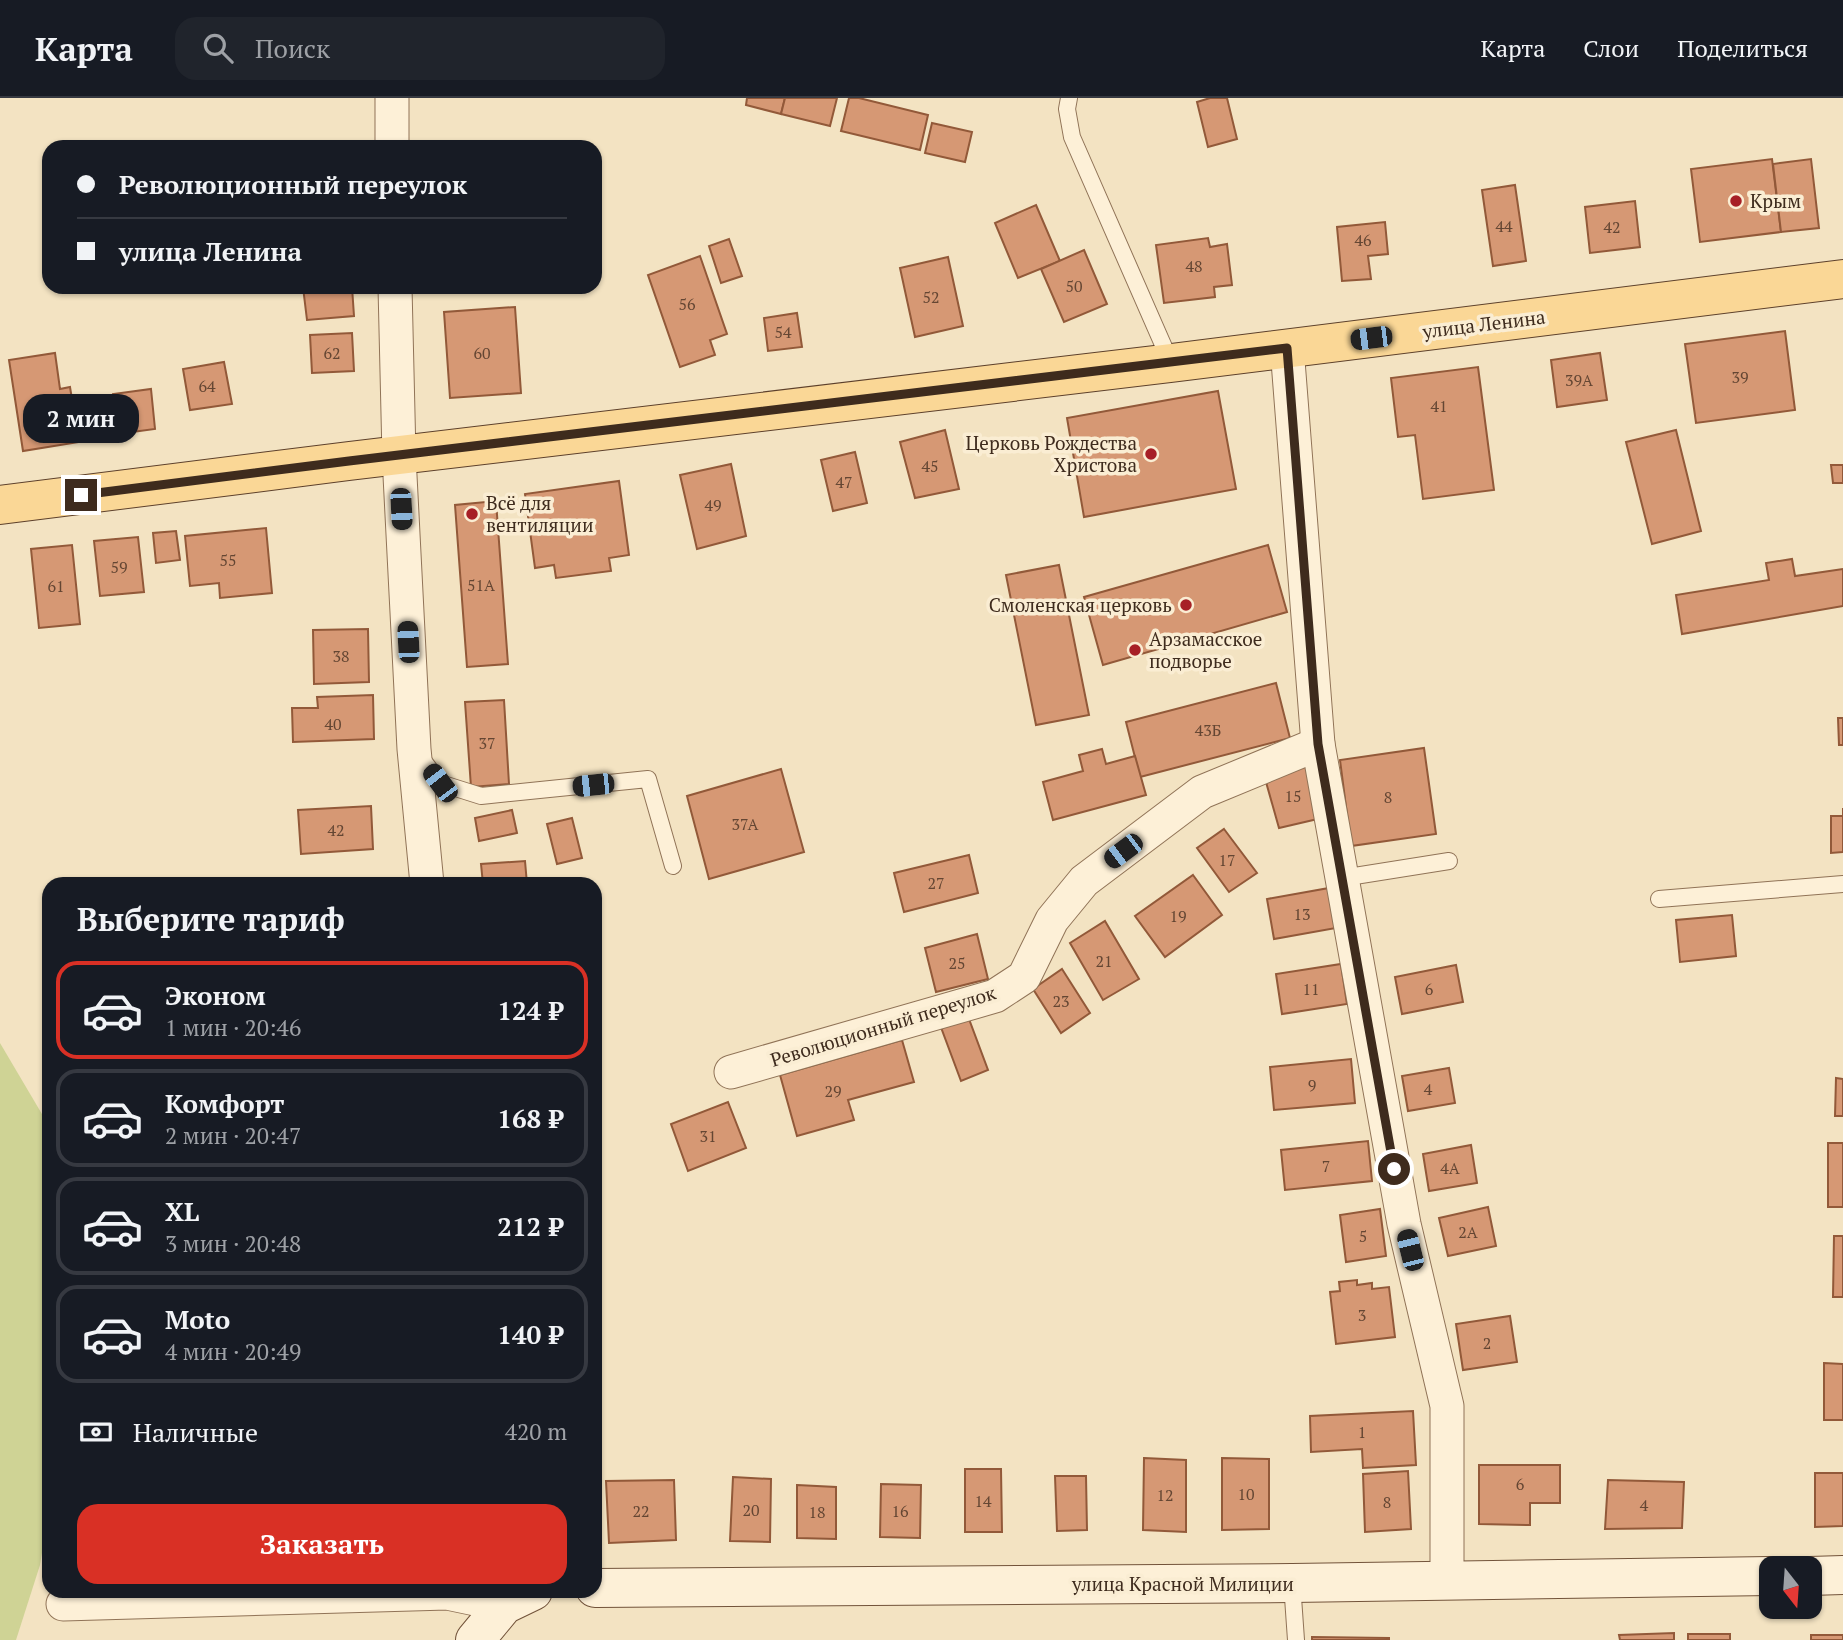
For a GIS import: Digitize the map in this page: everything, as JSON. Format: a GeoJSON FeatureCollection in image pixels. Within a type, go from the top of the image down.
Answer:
{"type":"FeatureCollection","features":[{"type":"Feature","properties":{"kind":"main road","name":"улица Ленина"},"geometry":{"type":"LineString","coordinates":[[0,505],[1843,279]]}},
{"type":"Feature","properties":{"kind":"street"},"geometry":{"type":"LineString","coordinates":[[391,98],[393,140]]}},
{"type":"Feature","properties":{"kind":"street"},"geometry":{"type":"LineString","coordinates":[[395,294],[399,456],[414,749],[426,877]]}},
{"type":"Feature","properties":{"kind":"street"},"geometry":{"type":"LineString","coordinates":[[1287,348],[1318,744],[1404,1224],[1447,1406],[1447,1581]]}},
{"type":"Feature","properties":{"kind":"street","name":"Революционный переулок"},"geometry":{"type":"LineString","coordinates":[[731,1072],[995,996],[1024,977],[1052,920],[1084,881],[1202,792],[1318,744]]}},
{"type":"Feature","properties":{"kind":"street"},"geometry":{"type":"LineString","coordinates":[[1822,1576],[1843,1575]]}},
{"type":"Feature","properties":{"kind":"street","name":"улица Красной Милиции"},"geometry":{"type":"LineString","coordinates":[[602,1587],[1292,1583],[1759,1576]]}},
{"type":"Feature","properties":{"kind":"street"},"geometry":{"type":"LineString","coordinates":[[63,1604],[255,1598]]}},
{"type":"Feature","properties":{"kind":"street"},"geometry":{"type":"LineString","coordinates":[[475,1640],[518,1598]]}},
{"type":"Feature","properties":{"kind":"lane"},"geometry":{"type":"LineString","coordinates":[[1069,98],[1067,109],[1072,138],[1171,363]]}},
{"type":"Feature","properties":{"kind":"lane"},"geometry":{"type":"LineString","coordinates":[[414,749],[440,783],[481,796],[648,779],[673,866]]}},
{"type":"Feature","properties":{"kind":"lane"},"geometry":{"type":"LineString","coordinates":[[1342,878],[1449,861]]}},
{"type":"Feature","properties":{"kind":"lane"},"geometry":{"type":"LineString","coordinates":[[1659,899],[1843,884]]}},
{"type":"Feature","properties":{"kind":"lane"},"geometry":{"type":"LineString","coordinates":[[1292,1583],[1296,1640]]}},
{"type":"Feature","properties":{"kind":"green space"},"geometry":{"type":"Polygon","coordinates":[[[0,1043],[42,1114],[42,1553],[16,1640],[0,1640],[0,1043]]]}},
{"type":"Feature","properties":{"kind":"building"},"geometry":{"type":"Polygon","coordinates":[[[747,98],[785,98],[781,114],[746,105],[747,98]]]}},
{"type":"Feature","properties":{"kind":"building"},"geometry":{"type":"Polygon","coordinates":[[[785,98],[837,98],[830,126],[781,114],[785,98]]]}},
{"type":"Feature","properties":{"kind":"building"},"geometry":{"type":"Polygon","coordinates":[[[849,98],[859,98],[928,115],[920,150],[841,131],[849,98]]]}},
{"type":"Feature","properties":{"kind":"building"},"geometry":{"type":"Polygon","coordinates":[[[1210,98],[1227,98],[1237,139],[1208,147],[1197,102],[1210,98]]]}},
{"type":"Feature","properties":{"kind":"building"},"geometry":{"type":"Polygon","coordinates":[[[932,123],[972,132],[965,162],[925,153],[932,123]]]}},
{"type":"Feature","properties":{"kind":"building","name":"Крым"},"geometry":{"type":"Polygon","coordinates":[[[1772,159],[1781,232],[1700,242],[1691,169],[1772,159]]]}},
{"type":"Feature","properties":{"kind":"building"},"geometry":{"type":"Polygon","coordinates":[[[1811,159],[1819,228],[1781,232],[1773,164],[1811,159]]]}},
{"type":"Feature","properties":{"kind":"building"},"geometry":{"type":"Polygon","coordinates":[[[1515,185],[1526,261],[1493,266],[1482,190],[1515,185]]]}},
{"type":"Feature","properties":{"kind":"building"},"geometry":{"type":"Polygon","coordinates":[[[1635,201],[1640,247],[1590,253],[1585,207],[1635,201]]]}},
{"type":"Feature","properties":{"kind":"building"},"geometry":{"type":"Polygon","coordinates":[[[1036,205],[1060,261],[1018,278],[995,223],[1036,205]]]}},
{"type":"Feature","properties":{"kind":"building"},"geometry":{"type":"Polygon","coordinates":[[[1385,222],[1388,254],[1368,256],[1371,279],[1342,281],[1337,227],[1385,222]]]}},
{"type":"Feature","properties":{"kind":"building"},"geometry":{"type":"Polygon","coordinates":[[[1208,238],[1210,247],[1227,244],[1232,285],[1214,287],[1215,297],[1164,303],[1156,245],[1208,238]]]}},
{"type":"Feature","properties":{"kind":"building"},"geometry":{"type":"Polygon","coordinates":[[[729,239],[742,276],[721,283],[709,246],[729,239]]]}},
{"type":"Feature","properties":{"kind":"building"},"geometry":{"type":"Polygon","coordinates":[[[1084,250],[1107,304],[1064,322],[1041,269],[1084,250]]]}},
{"type":"Feature","properties":{"kind":"building"},"geometry":{"type":"Polygon","coordinates":[[[700,256],[727,334],[710,340],[715,355],[680,367],[648,275],[700,256]]]}},
{"type":"Feature","properties":{"kind":"building"},"geometry":{"type":"Polygon","coordinates":[[[948,257],[963,326],[915,337],[900,268],[948,257]]]}},
{"type":"Feature","properties":{"kind":"building"},"geometry":{"type":"Polygon","coordinates":[[[304,294],[352,294],[354,316],[307,320],[304,294]]]}},
{"type":"Feature","properties":{"kind":"building"},"geometry":{"type":"Polygon","coordinates":[[[515,307],[521,393],[450,398],[444,312],[515,307]]]}},
{"type":"Feature","properties":{"kind":"building"},"geometry":{"type":"Polygon","coordinates":[[[797,313],[802,347],[768,351],[764,318],[797,313]]]}},
{"type":"Feature","properties":{"kind":"building"},"geometry":{"type":"Polygon","coordinates":[[[1785,331],[1795,410],[1696,423],[1685,344],[1785,331]]]}},
{"type":"Feature","properties":{"kind":"building"},"geometry":{"type":"Polygon","coordinates":[[[352,333],[354,371],[312,373],[310,335],[352,333]]]}},
{"type":"Feature","properties":{"kind":"building"},"geometry":{"type":"Polygon","coordinates":[[[55,353],[60,389],[70,387],[79,442],[23,451],[9,360],[55,353]]]}},
{"type":"Feature","properties":{"kind":"building"},"geometry":{"type":"Polygon","coordinates":[[[1600,353],[1607,400],[1557,407],[1551,360],[1600,353]]]}},
{"type":"Feature","properties":{"kind":"building"},"geometry":{"type":"Polygon","coordinates":[[[224,362],[232,404],[190,410],[183,369],[224,362]]]}},
{"type":"Feature","properties":{"kind":"building"},"geometry":{"type":"Polygon","coordinates":[[[1478,367],[1494,490],[1423,499],[1415,435],[1398,437],[1391,378],[1478,367]]]}},
{"type":"Feature","properties":{"kind":"building"},"geometry":{"type":"Polygon","coordinates":[[[151,389],[155,429],[117,434],[113,394],[151,389]]]}},
{"type":"Feature","properties":{"kind":"building","name":"Церковь Рождества Христова"},"geometry":{"type":"Polygon","coordinates":[[[1218,391],[1236,489],[1084,517],[1067,418],[1218,391]]]}},
{"type":"Feature","properties":{"kind":"building"},"geometry":{"type":"Polygon","coordinates":[[[945,430],[959,489],[915,498],[900,442],[945,430]]]}},
{"type":"Feature","properties":{"kind":"building"},"geometry":{"type":"Polygon","coordinates":[[[1676,430],[1701,531],[1652,544],[1626,442],[1676,430]]]}},
{"type":"Feature","properties":{"kind":"building"},"geometry":{"type":"Polygon","coordinates":[[[855,452],[867,503],[833,511],[821,460],[855,452]]]}},
{"type":"Feature","properties":{"kind":"building"},"geometry":{"type":"Polygon","coordinates":[[[731,464],[746,536],[697,549],[680,475],[731,464]]]}},
{"type":"Feature","properties":{"kind":"building"},"geometry":{"type":"Polygon","coordinates":[[[1831,465],[1843,465],[1843,483],[1833,483],[1831,465]]]}},
{"type":"Feature","properties":{"kind":"building"},"geometry":{"type":"Polygon","coordinates":[[[619,481],[629,555],[609,558],[611,571],[556,578],[554,565],[535,568],[525,494],[619,481]]]}},
{"type":"Feature","properties":{"kind":"building"},"geometry":{"type":"Polygon","coordinates":[[[496,501],[508,664],[467,667],[455,505],[496,501]]]}},
{"type":"Feature","properties":{"kind":"building"},"geometry":{"type":"Polygon","coordinates":[[[266,528],[272,593],[220,598],[219,583],[190,586],[185,536],[266,528]]]}},
{"type":"Feature","properties":{"kind":"building"},"geometry":{"type":"Polygon","coordinates":[[[176,531],[180,560],[156,563],[153,533],[176,531]]]}},
{"type":"Feature","properties":{"kind":"building"},"geometry":{"type":"Polygon","coordinates":[[[138,537],[144,592],[100,596],[94,541],[138,537]]]}},
{"type":"Feature","properties":{"kind":"building"},"geometry":{"type":"Polygon","coordinates":[[[72,545],[80,624],[39,628],[31,549],[72,545]]]}},
{"type":"Feature","properties":{"kind":"building","name":"Смоленская церковь"},"geometry":{"type":"Polygon","coordinates":[[[1268,545],[1287,612],[1103,665],[1084,597],[1268,545]]]}},
{"type":"Feature","properties":{"kind":"building"},"geometry":{"type":"Polygon","coordinates":[[[1792,559],[1795,576],[1843,569],[1843,606],[1682,634],[1676,595],[1769,580],[1766,563],[1792,559]]]}},
{"type":"Feature","properties":{"kind":"building"},"geometry":{"type":"Polygon","coordinates":[[[1059,565],[1089,715],[1036,725],[1006,575],[1059,565]]]}},
{"type":"Feature","properties":{"kind":"building"},"geometry":{"type":"Polygon","coordinates":[[[368,629],[369,682],[314,684],[313,630],[368,629]]]}},
{"type":"Feature","properties":{"kind":"building"},"geometry":{"type":"Polygon","coordinates":[[[1276,683],[1290,738],[1140,777],[1126,722],[1276,683]]]}},
{"type":"Feature","properties":{"kind":"building"},"geometry":{"type":"Polygon","coordinates":[[[373,695],[374,739],[293,742],[292,708],[318,708],[317,697],[373,695]]]}},
{"type":"Feature","properties":{"kind":"building"},"geometry":{"type":"Polygon","coordinates":[[[504,700],[509,784],[471,787],[465,702],[504,700]]]}},
{"type":"Feature","properties":{"kind":"building"},"geometry":{"type":"Polygon","coordinates":[[[1838,718],[1843,718],[1843,745],[1839,745],[1838,718]]]}},
{"type":"Feature","properties":{"kind":"building"},"geometry":{"type":"Polygon","coordinates":[[[1424,748],[1436,834],[1351,846],[1340,760],[1424,748]]]}},
{"type":"Feature","properties":{"kind":"building"},"geometry":{"type":"Polygon","coordinates":[[[1102,749],[1106,764],[1135,756],[1146,795],[1053,820],[1043,782],[1083,771],[1079,755],[1102,749]]]}},
{"type":"Feature","properties":{"kind":"building"},"geometry":{"type":"Polygon","coordinates":[[[1307,764],[1322,818],[1279,828],[1264,775],[1307,764]]]}},
{"type":"Feature","properties":{"kind":"building"},"geometry":{"type":"Polygon","coordinates":[[[781,769],[804,852],[709,879],[687,796],[781,769]]]}},
{"type":"Feature","properties":{"kind":"building"},"geometry":{"type":"Polygon","coordinates":[[[371,806],[373,849],[301,854],[298,810],[371,806]]]}},
{"type":"Feature","properties":{"kind":"building"},"geometry":{"type":"Polygon","coordinates":[[[512,810],[517,833],[479,841],[475,818],[512,810]]]}},
{"type":"Feature","properties":{"kind":"building"},"geometry":{"type":"Polygon","coordinates":[[[1831,816],[1843,816],[1843,852],[1831,853],[1831,816]]]}},
{"type":"Feature","properties":{"kind":"building"},"geometry":{"type":"Polygon","coordinates":[[[572,818],[582,858],[557,864],[547,824],[572,818]]]}},
{"type":"Feature","properties":{"kind":"building"},"geometry":{"type":"Polygon","coordinates":[[[1224,829],[1257,873],[1229,892],[1197,848],[1224,829]]]}},
{"type":"Feature","properties":{"kind":"building"},"geometry":{"type":"Polygon","coordinates":[[[969,855],[978,893],[904,912],[894,873],[969,855]]]}},
{"type":"Feature","properties":{"kind":"building"},"geometry":{"type":"Polygon","coordinates":[[[525,861],[526,877],[482,877],[481,864],[525,861]]]}},
{"type":"Feature","properties":{"kind":"building"},"geometry":{"type":"Polygon","coordinates":[[[1193,875],[1222,915],[1165,957],[1135,916],[1193,875]]]}},
{"type":"Feature","properties":{"kind":"building"},"geometry":{"type":"Polygon","coordinates":[[[1329,888],[1336,928],[1274,939],[1267,899],[1329,888]]]}},
{"type":"Feature","properties":{"kind":"building"},"geometry":{"type":"Polygon","coordinates":[[[1732,915],[1736,956],[1680,962],[1676,920],[1732,915]]]}},
{"type":"Feature","properties":{"kind":"building"},"geometry":{"type":"Polygon","coordinates":[[[1105,921],[1139,979],[1103,1000],[1070,943],[1105,921]]]}},
{"type":"Feature","properties":{"kind":"building"},"geometry":{"type":"Polygon","coordinates":[[[977,934],[988,979],[936,992],[925,948],[977,934]]]}},
{"type":"Feature","properties":{"kind":"building"},"geometry":{"type":"Polygon","coordinates":[[[1341,964],[1347,1004],[1282,1014],[1276,974],[1341,964]]]}},
{"type":"Feature","properties":{"kind":"building"},"geometry":{"type":"Polygon","coordinates":[[[1456,965],[1463,1002],[1402,1014],[1395,977],[1456,965]]]}},
{"type":"Feature","properties":{"kind":"building"},"geometry":{"type":"Polygon","coordinates":[[[1062,969],[1090,1013],[1061,1033],[1033,989],[1062,969]]]}},
{"type":"Feature","properties":{"kind":"building"},"geometry":{"type":"Polygon","coordinates":[[[966,1011],[988,1070],[961,1081],[939,1022],[966,1011]]]}},
{"type":"Feature","properties":{"kind":"building"},"geometry":{"type":"Polygon","coordinates":[[[902,1040],[914,1082],[848,1100],[854,1120],[797,1136],[780,1075],[902,1040]]]}},
{"type":"Feature","properties":{"kind":"building"},"geometry":{"type":"Polygon","coordinates":[[[1351,1059],[1355,1103],[1274,1110],[1270,1067],[1351,1059]]]}},
{"type":"Feature","properties":{"kind":"building"},"geometry":{"type":"Polygon","coordinates":[[[1449,1068],[1455,1103],[1408,1111],[1402,1076],[1449,1068]]]}},
{"type":"Feature","properties":{"kind":"building"},"geometry":{"type":"Polygon","coordinates":[[[1836,1078],[1843,1079],[1843,1116],[1835,1116],[1836,1078]]]}},
{"type":"Feature","properties":{"kind":"building"},"geometry":{"type":"Polygon","coordinates":[[[728,1102],[746,1148],[688,1171],[671,1124],[728,1102]]]}},
{"type":"Feature","properties":{"kind":"building"},"geometry":{"type":"Polygon","coordinates":[[[1368,1141],[1372,1181],[1285,1190],[1281,1150],[1368,1141]]]}},
{"type":"Feature","properties":{"kind":"building"},"geometry":{"type":"Polygon","coordinates":[[[1828,1143],[1843,1143],[1843,1207],[1828,1207],[1828,1143]]]}},
{"type":"Feature","properties":{"kind":"building"},"geometry":{"type":"Polygon","coordinates":[[[1471,1145],[1477,1183],[1429,1191],[1423,1154],[1471,1145]]]}},
{"type":"Feature","properties":{"kind":"building"},"geometry":{"type":"Polygon","coordinates":[[[1488,1207],[1496,1246],[1448,1256],[1439,1218],[1488,1207]]]}},
{"type":"Feature","properties":{"kind":"building"},"geometry":{"type":"Polygon","coordinates":[[[1380,1209],[1386,1256],[1346,1262],[1340,1215],[1380,1209]]]}},
{"type":"Feature","properties":{"kind":"building"},"geometry":{"type":"Polygon","coordinates":[[[1834,1236],[1843,1236],[1843,1297],[1833,1297],[1834,1236]]]}},
{"type":"Feature","properties":{"kind":"building"},"geometry":{"type":"Polygon","coordinates":[[[1357,1280],[1357,1285],[1372,1283],[1372,1289],[1389,1287],[1395,1337],[1336,1344],[1330,1292],[1340,1291],[1339,1282],[1357,1280]]]}},
{"type":"Feature","properties":{"kind":"building"},"geometry":{"type":"Polygon","coordinates":[[[1510,1316],[1517,1362],[1463,1370],[1456,1324],[1510,1316]]]}},
{"type":"Feature","properties":{"kind":"building"},"geometry":{"type":"Polygon","coordinates":[[[1824,1363],[1843,1364],[1843,1420],[1824,1420],[1824,1363]]]}},
{"type":"Feature","properties":{"kind":"building"},"geometry":{"type":"Polygon","coordinates":[[[1413,1411],[1416,1465],[1363,1468],[1362,1449],[1311,1452],[1310,1416],[1413,1411]]]}},
{"type":"Feature","properties":{"kind":"building"},"geometry":{"type":"Polygon","coordinates":[[[1144,1458],[1186,1460],[1186,1532],[1143,1530],[1144,1458]]]}},
{"type":"Feature","properties":{"kind":"building"},"geometry":{"type":"Polygon","coordinates":[[[1222,1458],[1269,1459],[1269,1529],[1222,1530],[1222,1458]]]}},
{"type":"Feature","properties":{"kind":"building"},"geometry":{"type":"Polygon","coordinates":[[[1479,1465],[1560,1465],[1560,1503],[1530,1503],[1530,1525],[1479,1524],[1479,1465]]]}},
{"type":"Feature","properties":{"kind":"building"},"geometry":{"type":"Polygon","coordinates":[[[965,1469],[1001,1469],[1002,1532],[965,1532],[965,1469]]]}},
{"type":"Feature","properties":{"kind":"building"},"geometry":{"type":"Polygon","coordinates":[[[1408,1471],[1411,1529],[1365,1532],[1363,1474],[1408,1471]]]}},
{"type":"Feature","properties":{"kind":"building"},"geometry":{"type":"Polygon","coordinates":[[[1815,1473],[1843,1473],[1843,1526],[1815,1527],[1815,1473]]]}},
{"type":"Feature","properties":{"kind":"building"},"geometry":{"type":"Polygon","coordinates":[[[1055,1476],[1086,1476],[1087,1530],[1057,1531],[1055,1476]]]}},
{"type":"Feature","properties":{"kind":"building"},"geometry":{"type":"Polygon","coordinates":[[[733,1477],[771,1479],[770,1542],[730,1541],[733,1477]]]}},
{"type":"Feature","properties":{"kind":"building"},"geometry":{"type":"Polygon","coordinates":[[[674,1480],[676,1540],[609,1543],[606,1481],[674,1480]]]}},
{"type":"Feature","properties":{"kind":"building"},"geometry":{"type":"Polygon","coordinates":[[[1608,1480],[1684,1482],[1682,1528],[1605,1529],[1608,1480]]]}},
{"type":"Feature","properties":{"kind":"building"},"geometry":{"type":"Polygon","coordinates":[[[881,1484],[921,1485],[920,1538],[880,1537],[881,1484]]]}},
{"type":"Feature","properties":{"kind":"building"},"geometry":{"type":"Polygon","coordinates":[[[797,1485],[836,1487],[836,1539],[797,1538],[797,1485]]]}},
{"type":"Feature","properties":{"kind":"building"},"geometry":{"type":"Polygon","coordinates":[[[1674,1633],[1674,1640],[1620,1640],[1619,1635],[1674,1633]]]}},
{"type":"Feature","properties":{"kind":"building"},"geometry":{"type":"Polygon","coordinates":[[[1688,1634],[1730,1634],[1730,1640],[1688,1640],[1688,1634]]]}},
{"type":"Feature","properties":{"kind":"building"},"geometry":{"type":"Polygon","coordinates":[[[1811,1635],[1843,1635],[1843,1640],[1811,1640],[1811,1635]]]}},
{"type":"Feature","properties":{"kind":"building"},"geometry":{"type":"Polygon","coordinates":[[[1312,1637],[1389,1638],[1389,1640],[1312,1640],[1312,1637]]]}},
{"type":"Feature","properties":{"kind":"place","name":"Крым"},"geometry":{"type":"Point","coordinates":[1736,201]}},
{"type":"Feature","properties":{"kind":"place","name":"Церковь Рождества Христова"},"geometry":{"type":"Point","coordinates":[1151,454]}},
{"type":"Feature","properties":{"kind":"place","name":"Всё для вентиляции"},"geometry":{"type":"Point","coordinates":[472,514]}},
{"type":"Feature","properties":{"kind":"place","name":"Смоленская церковь"},"geometry":{"type":"Point","coordinates":[1186,605]}},
{"type":"Feature","properties":{"kind":"place","name":"Арзамасское подворье"},"geometry":{"type":"Point","coordinates":[1135,650]}},
{"type":"Feature","properties":{"kind":"route"},"geometry":{"type":"LineString","coordinates":[[81,495],[1287,348],[1318,744],[1394,1169]]}}]}
